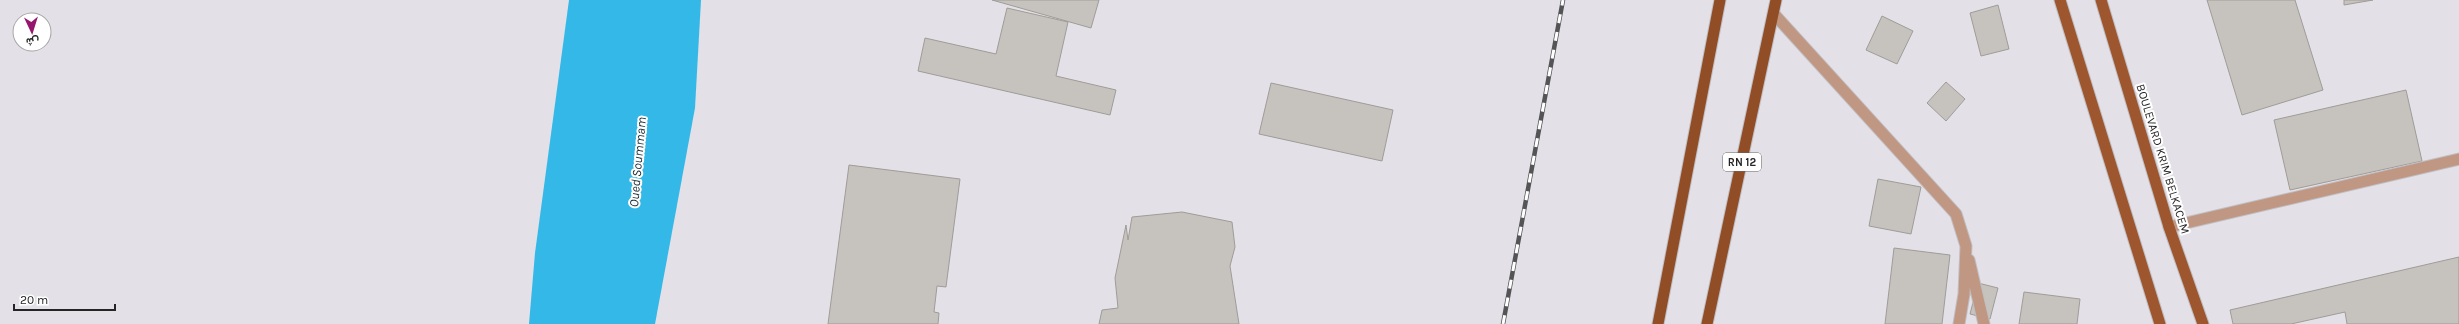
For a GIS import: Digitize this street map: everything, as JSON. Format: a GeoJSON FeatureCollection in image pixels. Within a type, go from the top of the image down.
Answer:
{"type":"FeatureCollection","features":[{"type":"Feature","properties":{"kind":"highway"},"geometry":{"type":"LineString","coordinates":[[1658,324],[1720,0]]}},
{"type":"Feature","properties":{"kind":"highway","name":"RN 12"},"geometry":{"type":"LineString","coordinates":[[1707,324],[1776,0]]}},
{"type":"Feature","properties":{"kind":"main road"},"geometry":{"type":"LineString","coordinates":[[2060,0],[2160,324]]}},
{"type":"Feature","properties":{"kind":"main road","name":"BOULEVARD KRIM BELKACEM"},"geometry":{"type":"LineString","coordinates":[[2101,0],[2169,227],[2203,324]]}},
{"type":"Feature","properties":{"kind":"street"},"geometry":{"type":"LineString","coordinates":[[1774,14],[1956,214],[1966,246],[1984,324]]}},
{"type":"Feature","properties":{"kind":"street"},"geometry":{"type":"LineString","coordinates":[[2169,227],[2459,159]]}},
{"type":"Feature","properties":{"kind":"street"},"geometry":{"type":"LineString","coordinates":[[1959,324],[1964,294],[1966,246]]}},
{"type":"Feature","properties":{"kind":"water","name":"Oued Soummam"},"geometry":{"type":"Polygon","coordinates":[[[569,0],[701,0],[695,108],[655,324],[529,324],[535,253],[569,0]]]}},
{"type":"Feature","properties":{"kind":"building"},"geometry":{"type":"Polygon","coordinates":[[[992,0],[1099,0],[1091,28],[992,0]]]}},
{"type":"Feature","properties":{"kind":"building"},"geometry":{"type":"Polygon","coordinates":[[[2207,0],[2295,0],[2323,90],[2242,115],[2207,0]]]}},
{"type":"Feature","properties":{"kind":"building"},"geometry":{"type":"Polygon","coordinates":[[[2344,0],[2373,0],[2344,5],[2344,0]]]}},
{"type":"Feature","properties":{"kind":"building"},"geometry":{"type":"Polygon","coordinates":[[[1998,5],[2009,49],[1981,56],[1970,13],[1998,5]]]}},
{"type":"Feature","properties":{"kind":"building"},"geometry":{"type":"Polygon","coordinates":[[[1007,8],[1068,22],[1056,76],[1116,90],[1110,115],[918,71],[925,38],[996,54],[1007,8]]]}},
{"type":"Feature","properties":{"kind":"building"},"geometry":{"type":"Polygon","coordinates":[[[1882,16],[1913,31],[1897,64],[1866,50],[1882,16]]]}},
{"type":"Feature","properties":{"kind":"building"},"geometry":{"type":"Polygon","coordinates":[[[1946,82],[1965,99],[1946,121],[1927,103],[1946,82]]]}},
{"type":"Feature","properties":{"kind":"building"},"geometry":{"type":"Polygon","coordinates":[[[1271,83],[1393,110],[1382,161],[1259,134],[1271,83]]]}},
{"type":"Feature","properties":{"kind":"building"},"geometry":{"type":"Polygon","coordinates":[[[2406,90],[2422,161],[2290,190],[2274,120],[2406,90]]]}},
{"type":"Feature","properties":{"kind":"building"},"geometry":{"type":"Polygon","coordinates":[[[849,165],[960,179],[946,287],[937,286],[934,312],[939,313],[938,324],[828,324],[849,165]]]}},
{"type":"Feature","properties":{"kind":"building"},"geometry":{"type":"Polygon","coordinates":[[[1878,179],[1921,187],[1911,234],[1869,226],[1878,179]]]}},
{"type":"Feature","properties":{"kind":"building"},"geometry":{"type":"Polygon","coordinates":[[[1182,212],[1232,222],[1235,247],[1230,266],[1239,324],[1099,324],[1102,310],[1118,308],[1115,278],[1126,225],[1128,240],[1132,217],[1182,212]]]}},
{"type":"Feature","properties":{"kind":"building"},"geometry":{"type":"Polygon","coordinates":[[[1894,248],[1950,255],[1942,324],[1885,324],[1894,248]]]}},
{"type":"Feature","properties":{"kind":"building"},"geometry":{"type":"Polygon","coordinates":[[[2459,257],[2459,324],[2347,324],[2345,312],[2291,324],[2233,324],[2230,310],[2459,257]]]}},
{"type":"Feature","properties":{"kind":"building"},"geometry":{"type":"Polygon","coordinates":[[[1978,283],[1998,288],[1990,319],[1970,314],[1978,283]]]}},
{"type":"Feature","properties":{"kind":"building"},"geometry":{"type":"Polygon","coordinates":[[[2024,292],[2080,299],[2077,324],[2019,324],[2024,292]]]}},
{"type":"Feature","properties":{"kind":"railway"},"geometry":{"type":"LineString","coordinates":[[1503,324],[1563,0]]}}]}
